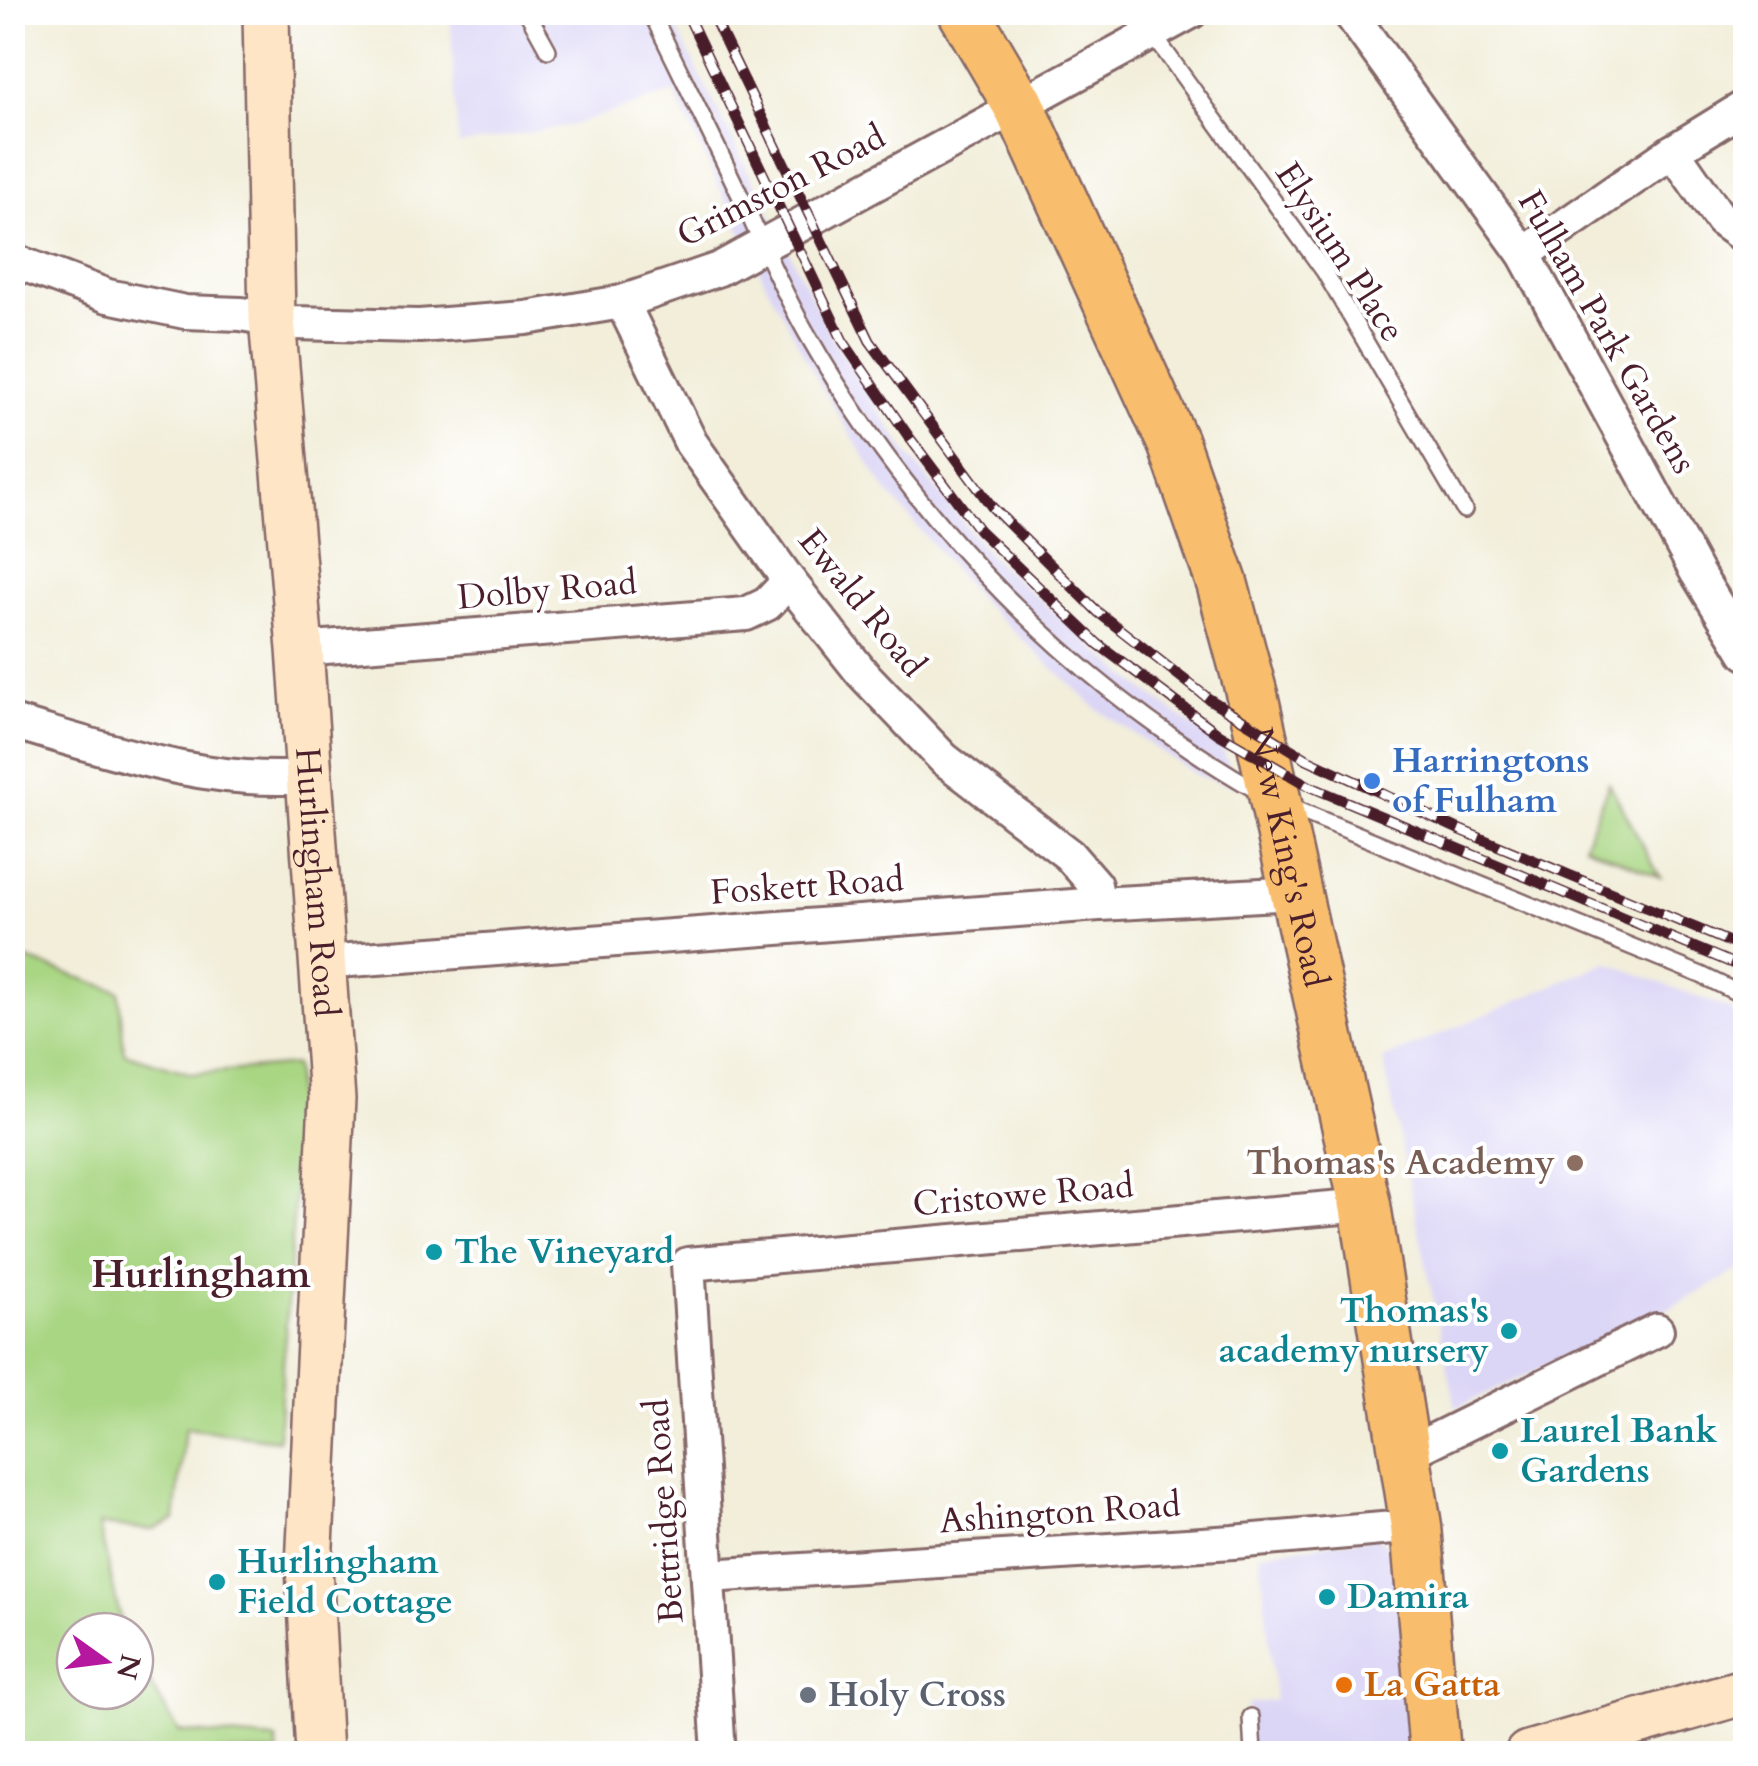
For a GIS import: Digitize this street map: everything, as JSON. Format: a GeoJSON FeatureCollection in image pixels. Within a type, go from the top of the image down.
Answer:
{"type":"FeatureCollection","features":[{"type":"Feature","properties":{"kind":"main road","name":"New King's Road"},"geometry":{"type":"LineString","coordinates":[[964,12],[1018,104],[1173,443],[1222,583],[1252,695],[1365,1205],[1416,1526],[1435,1754]]}},
{"type":"Feature","properties":{"kind":"street","name":"Hurlingham Road"},"geometry":{"type":"LineString","coordinates":[[266,12],[272,319],[332,1099],[309,1566],[319,1754]]}},
{"type":"Feature","properties":{"kind":"street","name":"Grimston Road"},"geometry":{"type":"LineString","coordinates":[[12,260],[108,296],[185,312],[240,314],[292,323],[419,326],[526,318],[622,302],[718,269],[1018,104],[1154,36],[1191,12]]}},
{"type":"Feature","properties":{"kind":"street","name":"Fulham Park Gardens"},"geometry":{"type":"LineString","coordinates":[[1348,12],[1524,254],[1697,573],[1746,653]]}},
{"type":"Feature","properties":{"kind":"street"},"geometry":{"type":"LineString","coordinates":[[1524,254],[1672,151],[1746,106]]}},
{"type":"Feature","properties":{"kind":"street"},"geometry":{"type":"LineString","coordinates":[[1672,151],[1721,220],[1746,238]]}},
{"type":"Feature","properties":{"kind":"street","name":"Ewald Road"},"geometry":{"type":"LineString","coordinates":[[622,302],[691,443],[788,582],[862,673],[944,758],[1069,855],[1095,886],[1100,904]]}},
{"type":"Feature","properties":{"kind":"street","name":"Dolby Road"},"geometry":{"type":"LineString","coordinates":[[300,650],[746,614],[766,604],[788,582]]}},
{"type":"Feature","properties":{"kind":"street"},"geometry":{"type":"LineString","coordinates":[[12,722],[203,773],[252,778],[308,777]]}},
{"type":"Feature","properties":{"kind":"street","name":"Foskett Road"},"geometry":{"type":"LineString","coordinates":[[324,962],[1296,893]]}},
{"type":"Feature","properties":{"kind":"street","name":"Cristowe Road"},"geometry":{"type":"LineString","coordinates":[[688,1264],[1365,1205]]}},
{"type":"Feature","properties":{"kind":"street","name":"Bettridge Road"},"geometry":{"type":"LineString","coordinates":[[688,1264],[719,1754]]}},
{"type":"Feature","properties":{"kind":"street"},"geometry":{"type":"LineString","coordinates":[[1406,1454],[1657,1330]]}},
{"type":"Feature","properties":{"kind":"street","name":"Ashington Road"},"geometry":{"type":"LineString","coordinates":[[708,1576],[1233,1542],[1416,1526]]}},
{"type":"Feature","properties":{"kind":"street"},"geometry":{"type":"LineString","coordinates":[[1528,1754],[1746,1691]]}},
{"type":"Feature","properties":{"kind":"lane"},"geometry":{"type":"LineString","coordinates":[[527,12],[548,50]]}},
{"type":"Feature","properties":{"kind":"lane"},"geometry":{"type":"LineString","coordinates":[[651,12],[805,332],[882,453],[967,559],[1083,668],[1189,750],[1274,800],[1746,997]]}},
{"type":"Feature","properties":{"kind":"lane","name":"Elysium Place"},"geometry":{"type":"LineString","coordinates":[[1154,36],[1324,271],[1464,510]]}},
{"type":"Feature","properties":{"kind":"lane"},"geometry":{"type":"LineString","coordinates":[[1252,1717],[1253,1754]]}},
{"type":"Feature","properties":{"kind":"shaded area"},"geometry":{"type":"Polygon","coordinates":[[[450,13],[669,13],[832,338],[907,453],[992,558],[1128,677],[1223,749],[1236,787],[1198,776],[1098,710],[981,601],[884,488],[819,383],[765,282],[674,92],[573,125],[458,145],[450,13]]]}},
{"type":"Feature","properties":{"kind":"shaded area","name":"Thomas's Academy"},"geometry":{"type":"Polygon","coordinates":[[[1607,962],[1732,1010],[1745,1036],[1745,1267],[1672,1307],[1456,1408],[1383,1059],[1607,962]]]}},
{"type":"Feature","properties":{"kind":"shaded area"},"geometry":{"type":"Polygon","coordinates":[[[1377,1537],[1403,1561],[1411,1753],[1249,1753],[1247,1704],[1275,1700],[1260,1553],[1377,1537]]]}},
{"type":"Feature","properties":{"kind":"green space"},"geometry":{"type":"Polygon","coordinates":[[[1609,783],[1660,877],[1584,845],[1609,783]]]}},
{"type":"Feature","properties":{"kind":"green space"},"geometry":{"type":"Polygon","coordinates":[[[13,955],[119,991],[124,1053],[192,1074],[295,1065],[298,1146],[278,1440],[185,1428],[175,1520],[152,1530],[99,1525],[118,1611],[55,1611],[55,1711],[155,1711],[155,1692],[179,1732],[276,1740],[278,1753],[13,1753],[13,955]]]}},
{"type":"Feature","properties":{"kind":"railway"},"geometry":{"type":"LineString","coordinates":[[686,12],[843,341],[979,530],[1098,644],[1219,734],[1309,786],[1746,969]]}},
{"type":"Feature","properties":{"kind":"railway"},"geometry":{"type":"LineString","coordinates":[[711,12],[870,341],[992,507],[1099,613],[1209,699],[1307,759],[1456,828],[1746,949]]}},
{"type":"Feature","properties":{"kind":"place","name":"Harringtons of Fulham"},"geometry":{"type":"Point","coordinates":[1372,781]}},
{"type":"Feature","properties":{"kind":"place","name":"Thomas's Academy"},"geometry":{"type":"Point","coordinates":[1575,1163]}},
{"type":"Feature","properties":{"kind":"place","name":"The Vineyard"},"geometry":{"type":"Point","coordinates":[434,1252]}},
{"type":"Feature","properties":{"kind":"place","name":"Thomas's academy nursery"},"geometry":{"type":"Point","coordinates":[1509,1331]}},
{"type":"Feature","properties":{"kind":"place","name":"Laurel Bank Gardens"},"geometry":{"type":"Point","coordinates":[1500,1451]}},
{"type":"Feature","properties":{"kind":"place","name":"Hurlingham Field Cottage"},"geometry":{"type":"Point","coordinates":[217,1582]}},
{"type":"Feature","properties":{"kind":"place","name":"Damira"},"geometry":{"type":"Point","coordinates":[1327,1597]}},
{"type":"Feature","properties":{"kind":"place","name":"La Gatta"},"geometry":{"type":"Point","coordinates":[1344,1685]}},
{"type":"Feature","properties":{"kind":"place","name":"Holy Cross"},"geometry":{"type":"Point","coordinates":[808,1695]}},
{"type":"Feature","properties":{"kind":"district","name":"Hurlingham"},"geometry":{"type":"Point","coordinates":[201,1275]}}]}
